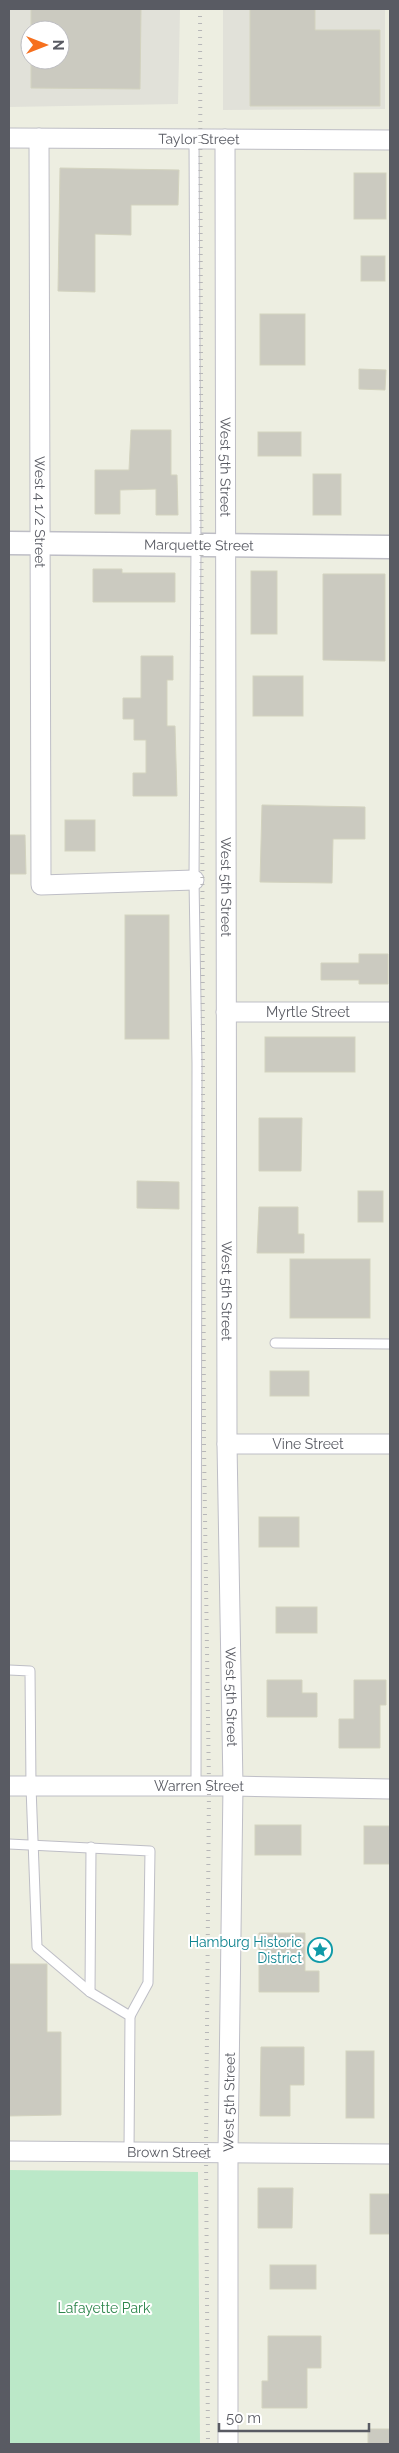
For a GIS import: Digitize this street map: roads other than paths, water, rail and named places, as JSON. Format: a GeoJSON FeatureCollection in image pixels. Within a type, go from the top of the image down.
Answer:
{"type":"FeatureCollection","features":[{"type":"Feature","properties":{"kind":"street","name":"Taylor Street"},"geometry":{"type":"LineString","coordinates":[[9,138],[390,140]]}},
{"type":"Feature","properties":{"kind":"street","name":"West 4 1/2 Street"},"geometry":{"type":"LineString","coordinates":[[39,138],[41,885],[194,880]]}},
{"type":"Feature","properties":{"kind":"street","name":"West 5th Street"},"geometry":{"type":"LineString","coordinates":[[225,139],[227,1444],[233,1786],[228,2153],[228,2444]]}},
{"type":"Feature","properties":{"kind":"street","name":"Marquette Street"},"geometry":{"type":"LineString","coordinates":[[9,543],[390,547]]}},
{"type":"Feature","properties":{"kind":"street","name":"Myrtle Street"},"geometry":{"type":"LineString","coordinates":[[226,1012],[390,1012]]}},
{"type":"Feature","properties":{"kind":"street","name":"Vine Street"},"geometry":{"type":"LineString","coordinates":[[227,1444],[390,1444]]}},
{"type":"Feature","properties":{"kind":"street","name":"Warren Street"},"geometry":{"type":"LineString","coordinates":[[9,1786],[233,1786],[390,1789]]}},
{"type":"Feature","properties":{"kind":"street","name":"Brown Street"},"geometry":{"type":"LineString","coordinates":[[9,2151],[390,2154]]}},
{"type":"Feature","properties":{"kind":"lane"},"geometry":{"type":"LineString","coordinates":[[194,139],[196,545],[194,880],[197,1063],[196,1786]]}},
{"type":"Feature","properties":{"kind":"lane"},"geometry":{"type":"LineString","coordinates":[[275,1343],[390,1344]]}},
{"type":"Feature","properties":{"kind":"lane"},"geometry":{"type":"LineString","coordinates":[[9,1670],[30,1670],[38,1947],[90,1992],[130,2016]]}},
{"type":"Feature","properties":{"kind":"lane"},"geometry":{"type":"LineString","coordinates":[[9,1844],[150,1851],[148,1983],[130,2016],[129,2152]]}},
{"type":"Feature","properties":{"kind":"lane"},"geometry":{"type":"LineString","coordinates":[[90,1992],[91,1847]]}},
{"type":"Feature","properties":{"kind":"railway"},"geometry":{"type":"LineString","coordinates":[[200,9],[204,1448],[209,1786],[206,2152],[208,2444]]}},
{"type":"Feature","properties":{"kind":"place","name":"Hamburg Historic District"},"geometry":{"type":"Point","coordinates":[320,1950]}},
{"type":"Feature","properties":{"kind":"park label","name":"Lafayette Park"},"geometry":{"type":"Point","coordinates":[104,2308]}}]}
